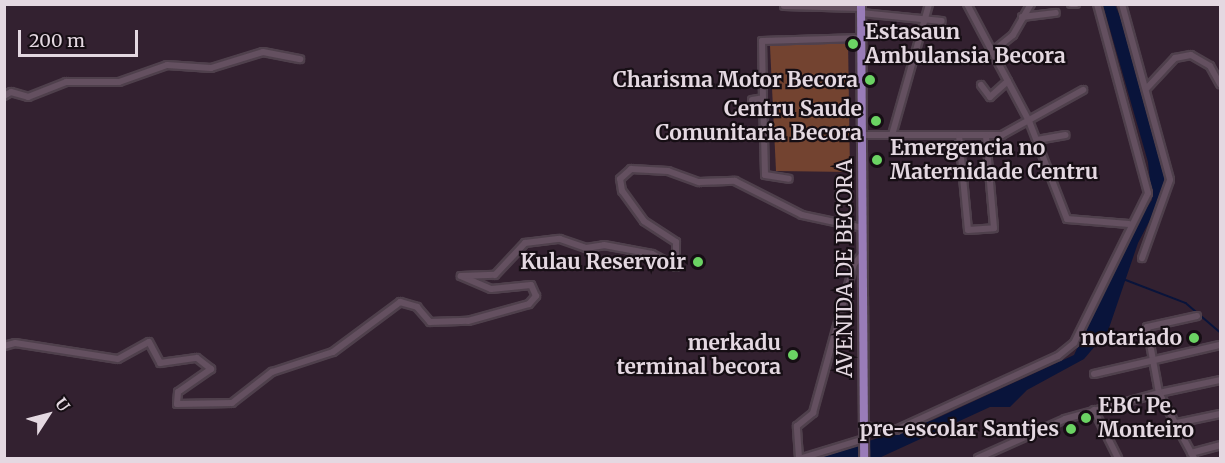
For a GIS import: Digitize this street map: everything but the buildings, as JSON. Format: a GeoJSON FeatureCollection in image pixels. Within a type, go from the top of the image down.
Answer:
{"type":"FeatureCollection","features":[{"type":"Feature","properties":{"kind":"main road","name":"AVENIDA DE BECORA"},"geometry":{"type":"LineString","coordinates":[[861,8],[864,459]]}},
{"type":"Feature","properties":{"kind":"street"},"geometry":{"type":"LineString","coordinates":[[892,135],[929,4]]}},
{"type":"Feature","properties":{"kind":"street"},"geometry":{"type":"LineString","coordinates":[[967,4],[1029,121],[1069,220],[1120,219],[1129,224]]}},
{"type":"Feature","properties":{"kind":"street"},"geometry":{"type":"LineString","coordinates":[[992,52],[1013,35],[1031,4]]}},
{"type":"Feature","properties":{"kind":"street"},"geometry":{"type":"LineString","coordinates":[[1071,4],[1076,4]]}},
{"type":"Feature","properties":{"kind":"street"},"geometry":{"type":"LineString","coordinates":[[863,426],[896,430],[1068,350],[1129,224],[1146,205],[1147,182],[1097,4]]}},
{"type":"Feature","properties":{"kind":"street"},"geometry":{"type":"LineString","coordinates":[[1122,4],[1147,88],[1170,180],[1142,258]]}},
{"type":"Feature","properties":{"kind":"street"},"geometry":{"type":"LineString","coordinates":[[784,6],[861,8],[924,21],[942,21]]}},
{"type":"Feature","properties":{"kind":"street"},"geometry":{"type":"LineString","coordinates":[[1022,17],[1056,13]]}},
{"type":"Feature","properties":{"kind":"street"},"geometry":{"type":"LineString","coordinates":[[789,179],[765,175],[762,41],[862,38]]}},
{"type":"Feature","properties":{"kind":"street"},"geometry":{"type":"LineString","coordinates":[[4,96],[11,92],[28,97],[66,82],[119,82],[167,65],[211,68],[264,52],[300,59]]}},
{"type":"Feature","properties":{"kind":"street"},"geometry":{"type":"LineString","coordinates":[[1147,88],[1175,58],[1191,55],[1210,66],[1221,84]]}},
{"type":"Feature","properties":{"kind":"street"},"geometry":{"type":"LineString","coordinates":[[981,86],[990,97],[1008,81]]}},
{"type":"Feature","properties":{"kind":"street"},"geometry":{"type":"LineString","coordinates":[[862,135],[986,136],[1029,121],[1083,90]]}},
{"type":"Feature","properties":{"kind":"street"},"geometry":{"type":"LineString","coordinates":[[752,100],[762,98]]}},
{"type":"Feature","properties":{"kind":"street"},"geometry":{"type":"LineString","coordinates":[[959,135],[968,230],[994,228],[986,136]]}},
{"type":"Feature","properties":{"kind":"street"},"geometry":{"type":"LineString","coordinates":[[1037,140],[1065,135]]}},
{"type":"Feature","properties":{"kind":"street"},"geometry":{"type":"LineString","coordinates":[[4,346],[15,343],[113,359],[149,342],[162,364],[197,358],[211,369],[178,392],[177,404],[232,403],[272,372],[333,352],[400,302],[417,307],[430,322],[468,321],[529,304],[536,296],[531,285],[491,290],[461,276],[495,275],[525,243],[560,239],[586,248],[604,245],[652,254],[676,267],[676,242],[644,221],[622,191],[620,179],[631,169],[668,171],[699,182],[735,181],[802,215],[863,228]]}},
{"type":"Feature","properties":{"kind":"street"},"geometry":{"type":"LineString","coordinates":[[861,256],[854,264],[813,413],[797,426],[800,459],[864,442]]}},
{"type":"Feature","properties":{"kind":"street"},"geometry":{"type":"LineString","coordinates":[[1197,316],[1147,327],[1160,393],[1192,456],[1221,445]]}},
{"type":"Feature","properties":{"kind":"street"},"geometry":{"type":"LineString","coordinates":[[1094,374],[1154,363],[1221,345]]}},
{"type":"Feature","properties":{"kind":"street"},"geometry":{"type":"LineString","coordinates":[[978,459],[1094,410],[1221,380]]}},
{"type":"Feature","properties":{"kind":"street"},"geometry":{"type":"LineString","coordinates":[[1094,410],[1118,459]]}},
{"type":"Feature","properties":{"kind":"street"},"geometry":{"type":"LineString","coordinates":[[1177,423],[1221,414]]}},
{"type":"Feature","properties":{"kind":"shaded area"},"geometry":{"type":"Polygon","coordinates":[[[848,40],[850,172],[776,171],[770,46],[848,40]]]}},
{"type":"Feature","properties":{"kind":"water"},"geometry":{"type":"Polygon","coordinates":[[[1103,5],[1115,5],[1128,34],[1166,167],[1163,195],[1138,243],[1108,331],[1084,359],[1027,390],[1010,407],[990,407],[879,458],[817,458],[933,420],[1074,355],[1136,223],[1152,200],[1148,162],[1103,5]]]}},
{"type":"Feature","properties":{"kind":"waterway"},"geometry":{"type":"LineString","coordinates":[[1126,280],[1186,303],[1220,332]]}},
{"type":"Feature","properties":{"kind":"place","name":"Estasaun Ambulansia Becora"},"geometry":{"type":"Point","coordinates":[853,44]}},
{"type":"Feature","properties":{"kind":"place","name":"Charisma Motor Becora"},"geometry":{"type":"Point","coordinates":[870,80]}},
{"type":"Feature","properties":{"kind":"place","name":"Centru Saude Comunitaria Becora"},"geometry":{"type":"Point","coordinates":[876,121]}},
{"type":"Feature","properties":{"kind":"place","name":"Emergencia no Maternidade Centru"},"geometry":{"type":"Point","coordinates":[877,160]}},
{"type":"Feature","properties":{"kind":"place","name":"Kulau Reservoir"},"geometry":{"type":"Point","coordinates":[698,262]}},
{"type":"Feature","properties":{"kind":"place","name":"notariado"},"geometry":{"type":"Point","coordinates":[1194,338]}},
{"type":"Feature","properties":{"kind":"place","name":"merkadu terminal becora"},"geometry":{"type":"Point","coordinates":[793,355]}},
{"type":"Feature","properties":{"kind":"place","name":"EBC Pe. Monteiro"},"geometry":{"type":"Point","coordinates":[1086,418]}},
{"type":"Feature","properties":{"kind":"place","name":"pre-escolar Santjes"},"geometry":{"type":"Point","coordinates":[1071,429]}}]}
